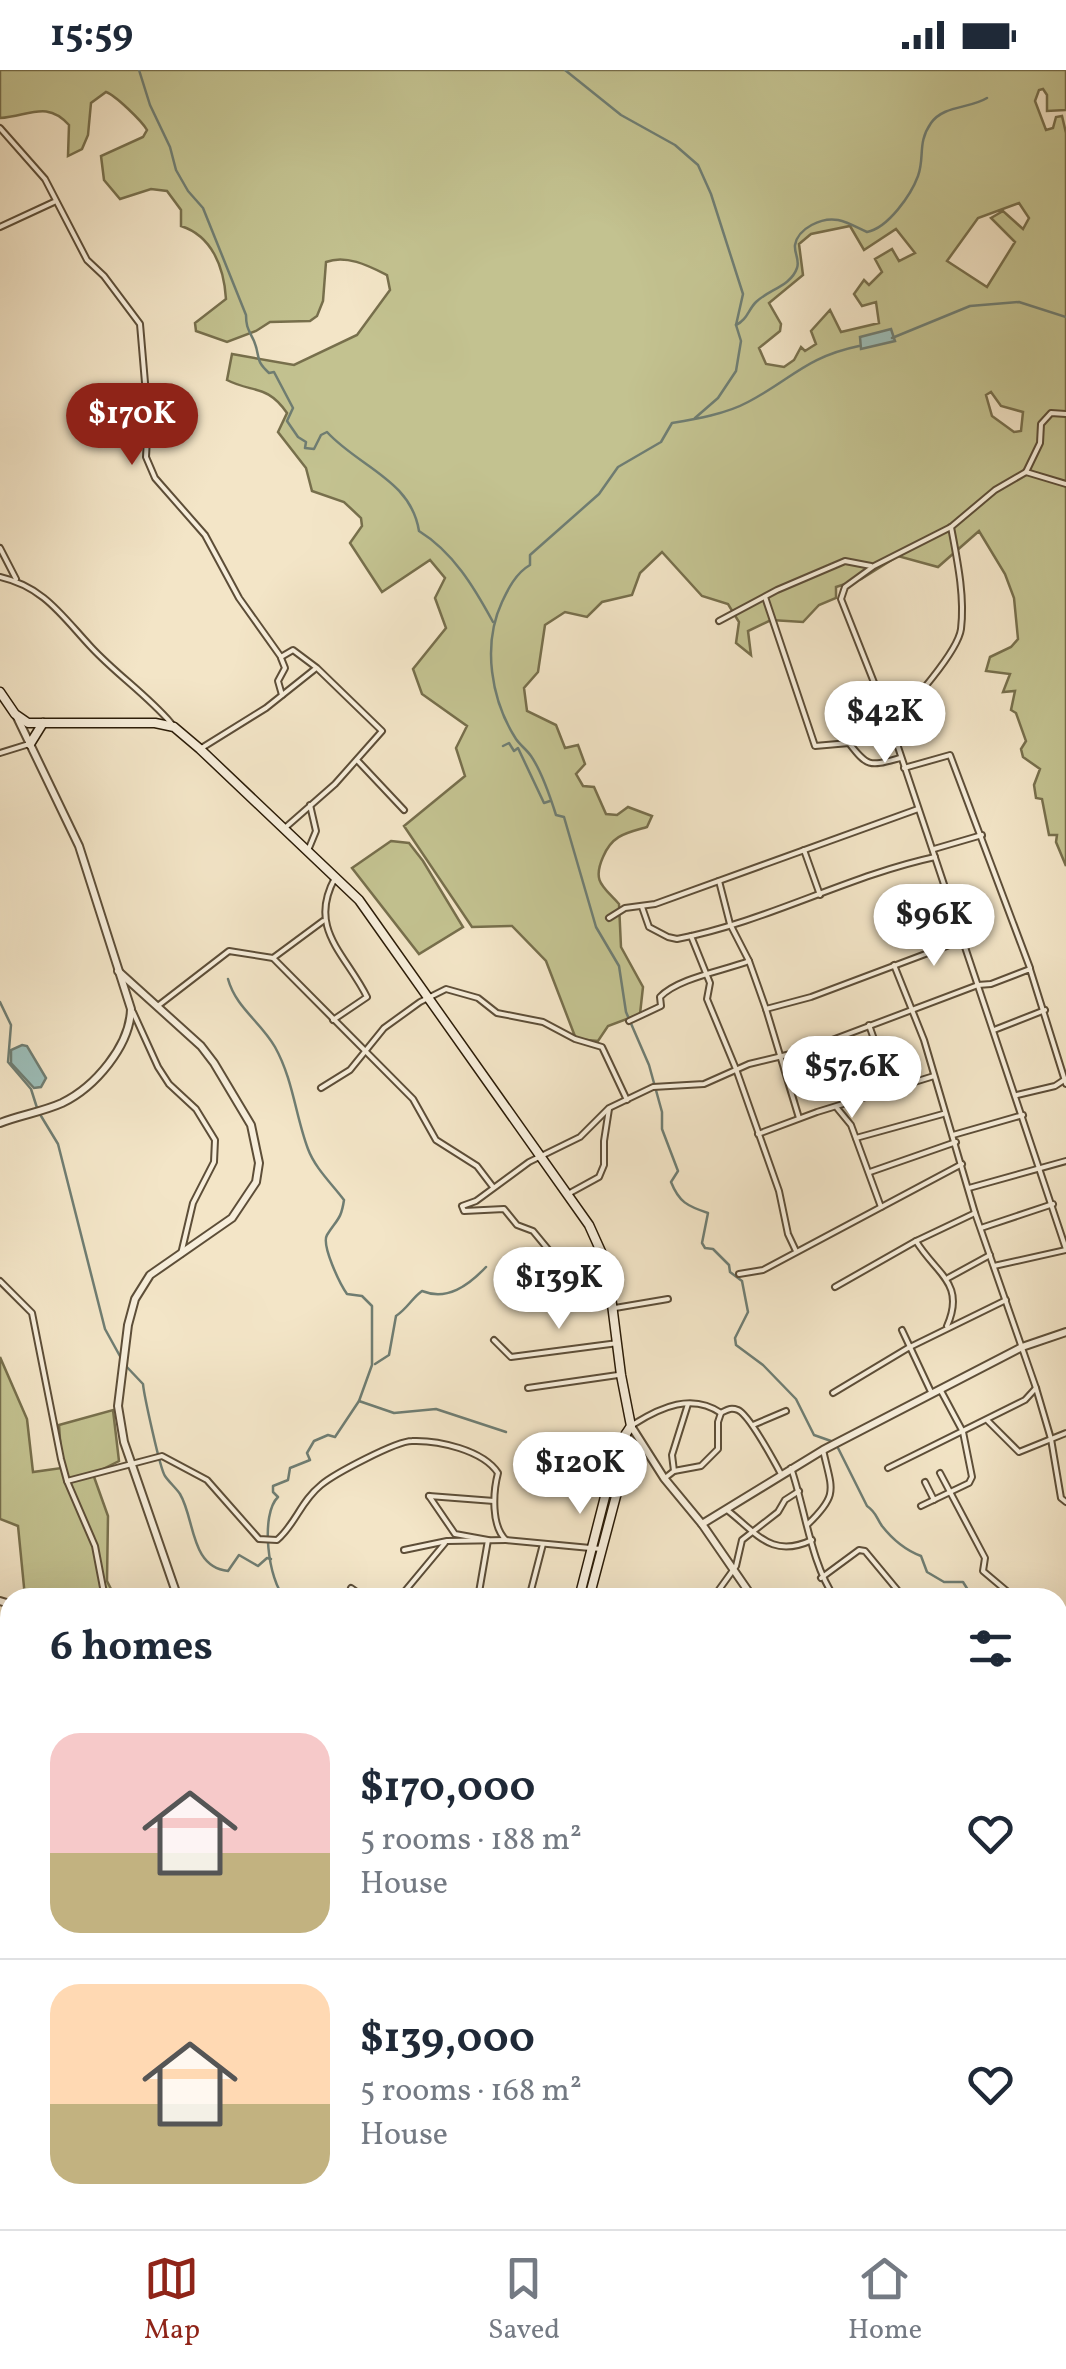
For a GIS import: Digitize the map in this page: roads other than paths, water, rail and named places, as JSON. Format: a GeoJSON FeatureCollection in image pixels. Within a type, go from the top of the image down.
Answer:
{"type":"FeatureCollection","features":[{"type":"Feature","properties":{"kind":"main road"},"geometry":{"type":"LineString","coordinates":[[0,692],[15,714],[28,723],[138,722],[174,727],[200,749],[376,921],[568,1194],[602,1250],[610,1280],[628,1430],[628,1448],[583,1588]]}},
{"type":"Feature","properties":{"kind":"main road"},"geometry":{"type":"LineString","coordinates":[[30,744],[43,723]]}},
{"type":"Feature","properties":{"kind":"main road"},"geometry":{"type":"LineString","coordinates":[[591,1588],[596,1549]]}},
{"type":"Feature","properties":{"kind":"street"},"geometry":{"type":"LineString","coordinates":[[0,128],[45,178],[86,260],[104,276],[140,324],[148,418],[146,457],[155,478],[204,535],[239,598],[281,657],[285,668],[278,681],[282,695]]}},
{"type":"Feature","properties":{"kind":"street"},"geometry":{"type":"LineString","coordinates":[[0,226],[54,202]]}},
{"type":"Feature","properties":{"kind":"street"},"geometry":{"type":"LineString","coordinates":[[994,1266],[1066,1250],[890,723],[842,599],[845,587],[874,566],[951,527],[995,490],[1026,472],[1040,443],[1041,424],[1051,413],[1066,414]]}},
{"type":"Feature","properties":{"kind":"street"},"geometry":{"type":"LineString","coordinates":[[1026,472],[1066,484]]}},
{"type":"Feature","properties":{"kind":"street"},"geometry":{"type":"LineString","coordinates":[[890,723],[916,699],[961,632],[958,562],[951,527]]}},
{"type":"Feature","properties":{"kind":"street"},"geometry":{"type":"LineString","coordinates":[[0,548],[18,581]]}},
{"type":"Feature","properties":{"kind":"street"},"geometry":{"type":"LineString","coordinates":[[719,621],[845,561],[874,566]]}},
{"type":"Feature","properties":{"kind":"street"},"geometry":{"type":"LineString","coordinates":[[0,577],[39,592],[60,610],[91,647],[174,727]]}},
{"type":"Feature","properties":{"kind":"street"},"geometry":{"type":"LineString","coordinates":[[766,597],[814,746],[849,743],[863,762],[874,765],[900,758]]}},
{"type":"Feature","properties":{"kind":"street"},"geometry":{"type":"LineString","coordinates":[[281,657],[294,650],[382,731],[284,829]]}},
{"type":"Feature","properties":{"kind":"street"},"geometry":{"type":"LineString","coordinates":[[200,749],[317,668]]}},
{"type":"Feature","properties":{"kind":"street"},"geometry":{"type":"LineString","coordinates":[[15,714],[79,846],[131,1009],[158,1067],[169,1084],[196,1109],[216,1140],[214,1162],[193,1203],[181,1254]]}},
{"type":"Feature","properties":{"kind":"street"},"geometry":{"type":"LineString","coordinates":[[0,753],[30,744]]}},
{"type":"Feature","properties":{"kind":"street"},"geometry":{"type":"LineString","coordinates":[[904,768],[950,756],[1045,1010],[1066,1081],[1017,1095]]}},
{"type":"Feature","properties":{"kind":"street"},"geometry":{"type":"LineString","coordinates":[[357,760],[404,810]]}},
{"type":"Feature","properties":{"kind":"street"},"geometry":{"type":"LineString","coordinates":[[308,851],[316,831],[310,805]]}},
{"type":"Feature","properties":{"kind":"street"},"geometry":{"type":"LineString","coordinates":[[608,918],[625,908],[642,907],[918,809]]}},
{"type":"Feature","properties":{"kind":"street"},"geometry":{"type":"LineString","coordinates":[[932,850],[982,836]]}},
{"type":"Feature","properties":{"kind":"street"},"geometry":{"type":"LineString","coordinates":[[804,850],[820,895]]}},
{"type":"Feature","properties":{"kind":"street"},"geometry":{"type":"LineString","coordinates":[[642,907],[649,927],[668,938],[691,936],[769,914],[894,866],[934,857]]}},
{"type":"Feature","properties":{"kind":"street"},"geometry":{"type":"LineString","coordinates":[[333,1020],[368,997],[323,921],[328,892],[336,878]]}},
{"type":"Feature","properties":{"kind":"street"},"geometry":{"type":"LineString","coordinates":[[719,880],[730,924],[749,960],[799,1118]]}},
{"type":"Feature","properties":{"kind":"street"},"geometry":{"type":"LineString","coordinates":[[272,958],[323,921]]}},
{"type":"Feature","properties":{"kind":"street"},"geometry":{"type":"LineString","coordinates":[[691,936],[710,983],[706,999],[736,1070],[796,1252]]}},
{"type":"Feature","properties":{"kind":"street"},"geometry":{"type":"LineString","coordinates":[[766,1009],[962,940]]}},
{"type":"Feature","properties":{"kind":"street"},"geometry":{"type":"LineString","coordinates":[[159,1006],[229,951],[272,958],[413,1099],[436,1140],[477,1166],[494,1187]]}},
{"type":"Feature","properties":{"kind":"street"},"geometry":{"type":"LineString","coordinates":[[628,1021],[662,1006],[660,998],[666,991],[749,960]]}},
{"type":"Feature","properties":{"kind":"street"},"geometry":{"type":"LineString","coordinates":[[894,965],[936,1076],[976,1213],[1036,1388],[1051,1438],[1061,1498],[1066,1502]]}},
{"type":"Feature","properties":{"kind":"street"},"geometry":{"type":"LineString","coordinates":[[610,1280],[571,1277],[533,1231],[516,1225],[504,1210],[464,1211],[463,1204],[476,1201],[542,1156],[580,1137],[609,1108],[652,1087],[704,1084],[1030,969]]}},
{"type":"Feature","properties":{"kind":"street"},"geometry":{"type":"LineString","coordinates":[[118,971],[201,1046],[252,1125],[259,1163],[256,1182],[232,1218],[150,1275],[131,1313],[118,1406],[131,1465],[174,1588]]}},
{"type":"Feature","properties":{"kind":"street"},"geometry":{"type":"LineString","coordinates":[[321,1088],[350,1070],[384,1028],[429,996],[446,989],[478,998],[498,1013],[543,1022],[602,1047],[627,1100]]}},
{"type":"Feature","properties":{"kind":"street"},"geometry":{"type":"LineString","coordinates":[[0,1123],[59,1105],[80,1093],[120,1046],[130,1026],[131,1009]]}},
{"type":"Feature","properties":{"kind":"street"},"geometry":{"type":"LineString","coordinates":[[994,1030],[1045,1010]]}},
{"type":"Feature","properties":{"kind":"street"},"geometry":{"type":"LineString","coordinates":[[870,1025],[892,1090]]}},
{"type":"Feature","properties":{"kind":"street"},"geometry":{"type":"LineString","coordinates":[[825,1042],[848,1105]]}},
{"type":"Feature","properties":{"kind":"street"},"geometry":{"type":"LineString","coordinates":[[758,1134],[936,1076]]}},
{"type":"Feature","properties":{"kind":"street"},"geometry":{"type":"LineString","coordinates":[[568,1194],[600,1177],[609,1108]]}},
{"type":"Feature","properties":{"kind":"street"},"geometry":{"type":"LineString","coordinates":[[836,1108],[856,1138],[881,1207]]}},
{"type":"Feature","properties":{"kind":"street"},"geometry":{"type":"LineString","coordinates":[[856,1138],[945,1114]]}},
{"type":"Feature","properties":{"kind":"street"},"geometry":{"type":"LineString","coordinates":[[953,1136],[1023,1115]]}},
{"type":"Feature","properties":{"kind":"street"},"geometry":{"type":"LineString","coordinates":[[869,1172],[956,1142]]}},
{"type":"Feature","properties":{"kind":"street"},"geometry":{"type":"LineString","coordinates":[[969,1188],[1066,1160]]}},
{"type":"Feature","properties":{"kind":"street"},"geometry":{"type":"LineString","coordinates":[[740,1274],[763,1270],[962,1164]]}},
{"type":"Feature","properties":{"kind":"street"},"geometry":{"type":"LineString","coordinates":[[981,1228],[1052,1204]]}},
{"type":"Feature","properties":{"kind":"street"},"geometry":{"type":"LineString","coordinates":[[836,1287],[916,1241],[976,1213]]}},
{"type":"Feature","properties":{"kind":"street"},"geometry":{"type":"LineString","coordinates":[[916,1241],[937,1271],[948,1278],[955,1296],[945,1329]]}},
{"type":"Feature","properties":{"kind":"street"},"geometry":{"type":"LineString","coordinates":[[948,1278],[990,1255]]}},
{"type":"Feature","properties":{"kind":"street"},"geometry":{"type":"LineString","coordinates":[[0,1281],[32,1313],[67,1481],[95,1546],[103,1588]]}},
{"type":"Feature","properties":{"kind":"street"},"geometry":{"type":"LineString","coordinates":[[615,1308],[668,1298]]}},
{"type":"Feature","properties":{"kind":"street"},"geometry":{"type":"LineString","coordinates":[[834,1393],[908,1348],[1006,1300]]}},
{"type":"Feature","properties":{"kind":"street"},"geometry":{"type":"LineString","coordinates":[[902,1330],[932,1394]]}},
{"type":"Feature","properties":{"kind":"street"},"geometry":{"type":"LineString","coordinates":[[702,1524],[823,1450],[1022,1347],[1066,1332]]}},
{"type":"Feature","properties":{"kind":"street"},"geometry":{"type":"LineString","coordinates":[[494,1340],[511,1357],[618,1343]]}},
{"type":"Feature","properties":{"kind":"street"},"geometry":{"type":"LineString","coordinates":[[528,1388],[621,1375]]}},
{"type":"Feature","properties":{"kind":"street"},"geometry":{"type":"LineString","coordinates":[[888,1468],[1024,1400],[1036,1388]]}},
{"type":"Feature","properties":{"kind":"street"},"geometry":{"type":"LineString","coordinates":[[921,1506],[969,1483],[972,1477],[963,1432],[940,1390]]}},
{"type":"Feature","properties":{"kind":"street"},"geometry":{"type":"LineString","coordinates":[[674,1471],[672,1455],[688,1404]]}},
{"type":"Feature","properties":{"kind":"street"},"geometry":{"type":"LineString","coordinates":[[722,1413],[705,1404],[666,1406],[628,1430],[702,1524],[745,1588]]}},
{"type":"Feature","properties":{"kind":"street"},"geometry":{"type":"LineString","coordinates":[[664,1478],[674,1471],[701,1466],[718,1449],[718,1422],[722,1413],[731,1408],[739,1410],[781,1474]]}},
{"type":"Feature","properties":{"kind":"street"},"geometry":{"type":"LineString","coordinates":[[751,1426],[786,1411]]}},
{"type":"Feature","properties":{"kind":"street"},"geometry":{"type":"LineString","coordinates":[[986,1419],[1019,1452],[1066,1434]]}},
{"type":"Feature","properties":{"kind":"street"},"geometry":{"type":"LineString","coordinates":[[67,1481],[162,1456],[192,1469],[227,1499],[260,1539],[269,1540],[284,1534],[303,1502],[336,1474],[409,1440],[470,1452],[486,1460],[498,1473],[494,1501],[498,1530],[506,1540]]}},
{"type":"Feature","properties":{"kind":"street"},"geometry":{"type":"LineString","coordinates":[[808,1524],[825,1508],[832,1491],[823,1450]]}},
{"type":"Feature","properties":{"kind":"street"},"geometry":{"type":"LineString","coordinates":[[791,1468],[821,1578],[828,1588]]}},
{"type":"Feature","properties":{"kind":"street"},"geometry":{"type":"LineString","coordinates":[[940,1472],[985,1558],[984,1571],[1003,1588]]}},
{"type":"Feature","properties":{"kind":"street"},"geometry":{"type":"LineString","coordinates":[[926,1482],[934,1500]]}},
{"type":"Feature","properties":{"kind":"street"},"geometry":{"type":"LineString","coordinates":[[720,1588],[732,1571],[742,1540],[799,1491]]}},
{"type":"Feature","properties":{"kind":"street"},"geometry":{"type":"LineString","coordinates":[[488,1540],[455,1534],[429,1496],[494,1501]]}},
{"type":"Feature","properties":{"kind":"street"},"geometry":{"type":"LineString","coordinates":[[727,1510],[773,1546],[794,1548],[813,1540]]}},
{"type":"Feature","properties":{"kind":"street"},"geometry":{"type":"LineString","coordinates":[[480,1588],[488,1540]]}},
{"type":"Feature","properties":{"kind":"street"},"geometry":{"type":"LineString","coordinates":[[404,1550],[447,1541],[488,1540],[596,1549]]}},
{"type":"Feature","properties":{"kind":"street"},"geometry":{"type":"LineString","coordinates":[[407,1588],[447,1541]]}},
{"type":"Feature","properties":{"kind":"street"},"geometry":{"type":"LineString","coordinates":[[532,1588],[543,1544]]}},
{"type":"Feature","properties":{"kind":"street"},"geometry":{"type":"LineString","coordinates":[[821,1578],[859,1550],[865,1551],[896,1588]]}},
{"type":"Feature","properties":{"kind":"water"},"geometry":{"type":"Polygon","coordinates":[[[891,329],[895,341],[861,349],[860,337],[891,329]]]}},
{"type":"Feature","properties":{"kind":"water"},"geometry":{"type":"Polygon","coordinates":[[[27,1046],[46,1078],[41,1087],[34,1088],[11,1063],[11,1050],[27,1046]]]}},
{"type":"Feature","properties":{"kind":"waterway"},"geometry":{"type":"LineString","coordinates":[[139,70],[176,170],[203,208],[260,361],[269,373],[274,372],[293,408],[287,421],[306,442],[305,448],[314,449],[327,432],[395,486],[406,499],[419,531],[452,560],[493,622]]}},
{"type":"Feature","properties":{"kind":"waterway"},"geometry":{"type":"LineString","coordinates":[[565,70],[621,115],[675,145],[698,165],[711,194],[743,294],[736,325],[741,341],[736,371],[718,398],[695,418]]}},
{"type":"Feature","properties":{"kind":"waterway"},"geometry":{"type":"LineString","coordinates":[[736,325],[756,302],[794,274],[798,265],[795,245],[806,229],[832,220],[867,232],[883,224],[915,184],[924,137],[931,123],[943,113],[987,98]]}},
{"type":"Feature","properties":{"kind":"waterway"},"geometry":{"type":"LineString","coordinates":[[892,338],[970,306],[1019,302],[1066,317]]}},
{"type":"Feature","properties":{"kind":"waterway"},"geometry":{"type":"LineString","coordinates":[[831,1441],[814,1435],[796,1399],[763,1365],[736,1345],[735,1338],[748,1312],[742,1281],[713,1249],[702,1243],[708,1213],[685,1202],[671,1182],[678,1171],[662,1129],[662,1112],[649,1065],[626,1012],[619,966],[596,927],[564,817],[556,815],[539,769],[516,739],[500,707],[491,654],[502,602],[517,577],[530,565],[530,555],[599,494],[618,467],[661,442],[672,423],[739,406],[812,362],[859,346]]}},
{"type":"Feature","properties":{"kind":"waterway"},"geometry":{"type":"LineString","coordinates":[[503,746],[509,743],[514,751],[518,748],[544,803],[550,801]]}},
{"type":"Feature","properties":{"kind":"waterway"},"geometry":{"type":"LineString","coordinates":[[228,979],[237,998],[275,1047],[311,1156],[344,1200],[326,1240],[336,1274],[347,1294],[362,1296],[372,1306],[372,1365],[359,1401],[335,1437],[328,1435],[314,1441],[307,1453],[310,1460],[290,1468],[288,1480],[273,1486],[278,1497],[269,1518],[268,1548],[279,1588]]}},
{"type":"Feature","properties":{"kind":"waterway"},"geometry":{"type":"LineString","coordinates":[[0,1002],[11,1025],[8,1062],[31,1089],[38,1111],[58,1144],[105,1329],[121,1358]]}},
{"type":"Feature","properties":{"kind":"waterway"},"geometry":{"type":"LineString","coordinates":[[375,1364],[389,1355],[396,1316],[422,1291],[440,1294],[457,1290],[486,1267]]}},
{"type":"Feature","properties":{"kind":"waterway"},"geometry":{"type":"LineString","coordinates":[[125,1365],[143,1384],[163,1470],[185,1504],[195,1540],[207,1561],[228,1571],[239,1555],[258,1566],[271,1559]]}},
{"type":"Feature","properties":{"kind":"waterway"},"geometry":{"type":"LineString","coordinates":[[359,1401],[394,1413],[436,1409],[506,1432]]}},
{"type":"Feature","properties":{"kind":"waterway"},"geometry":{"type":"LineString","coordinates":[[837,1446],[867,1506],[886,1531],[921,1556],[927,1572],[944,1582],[963,1582],[967,1588]]}}]}
